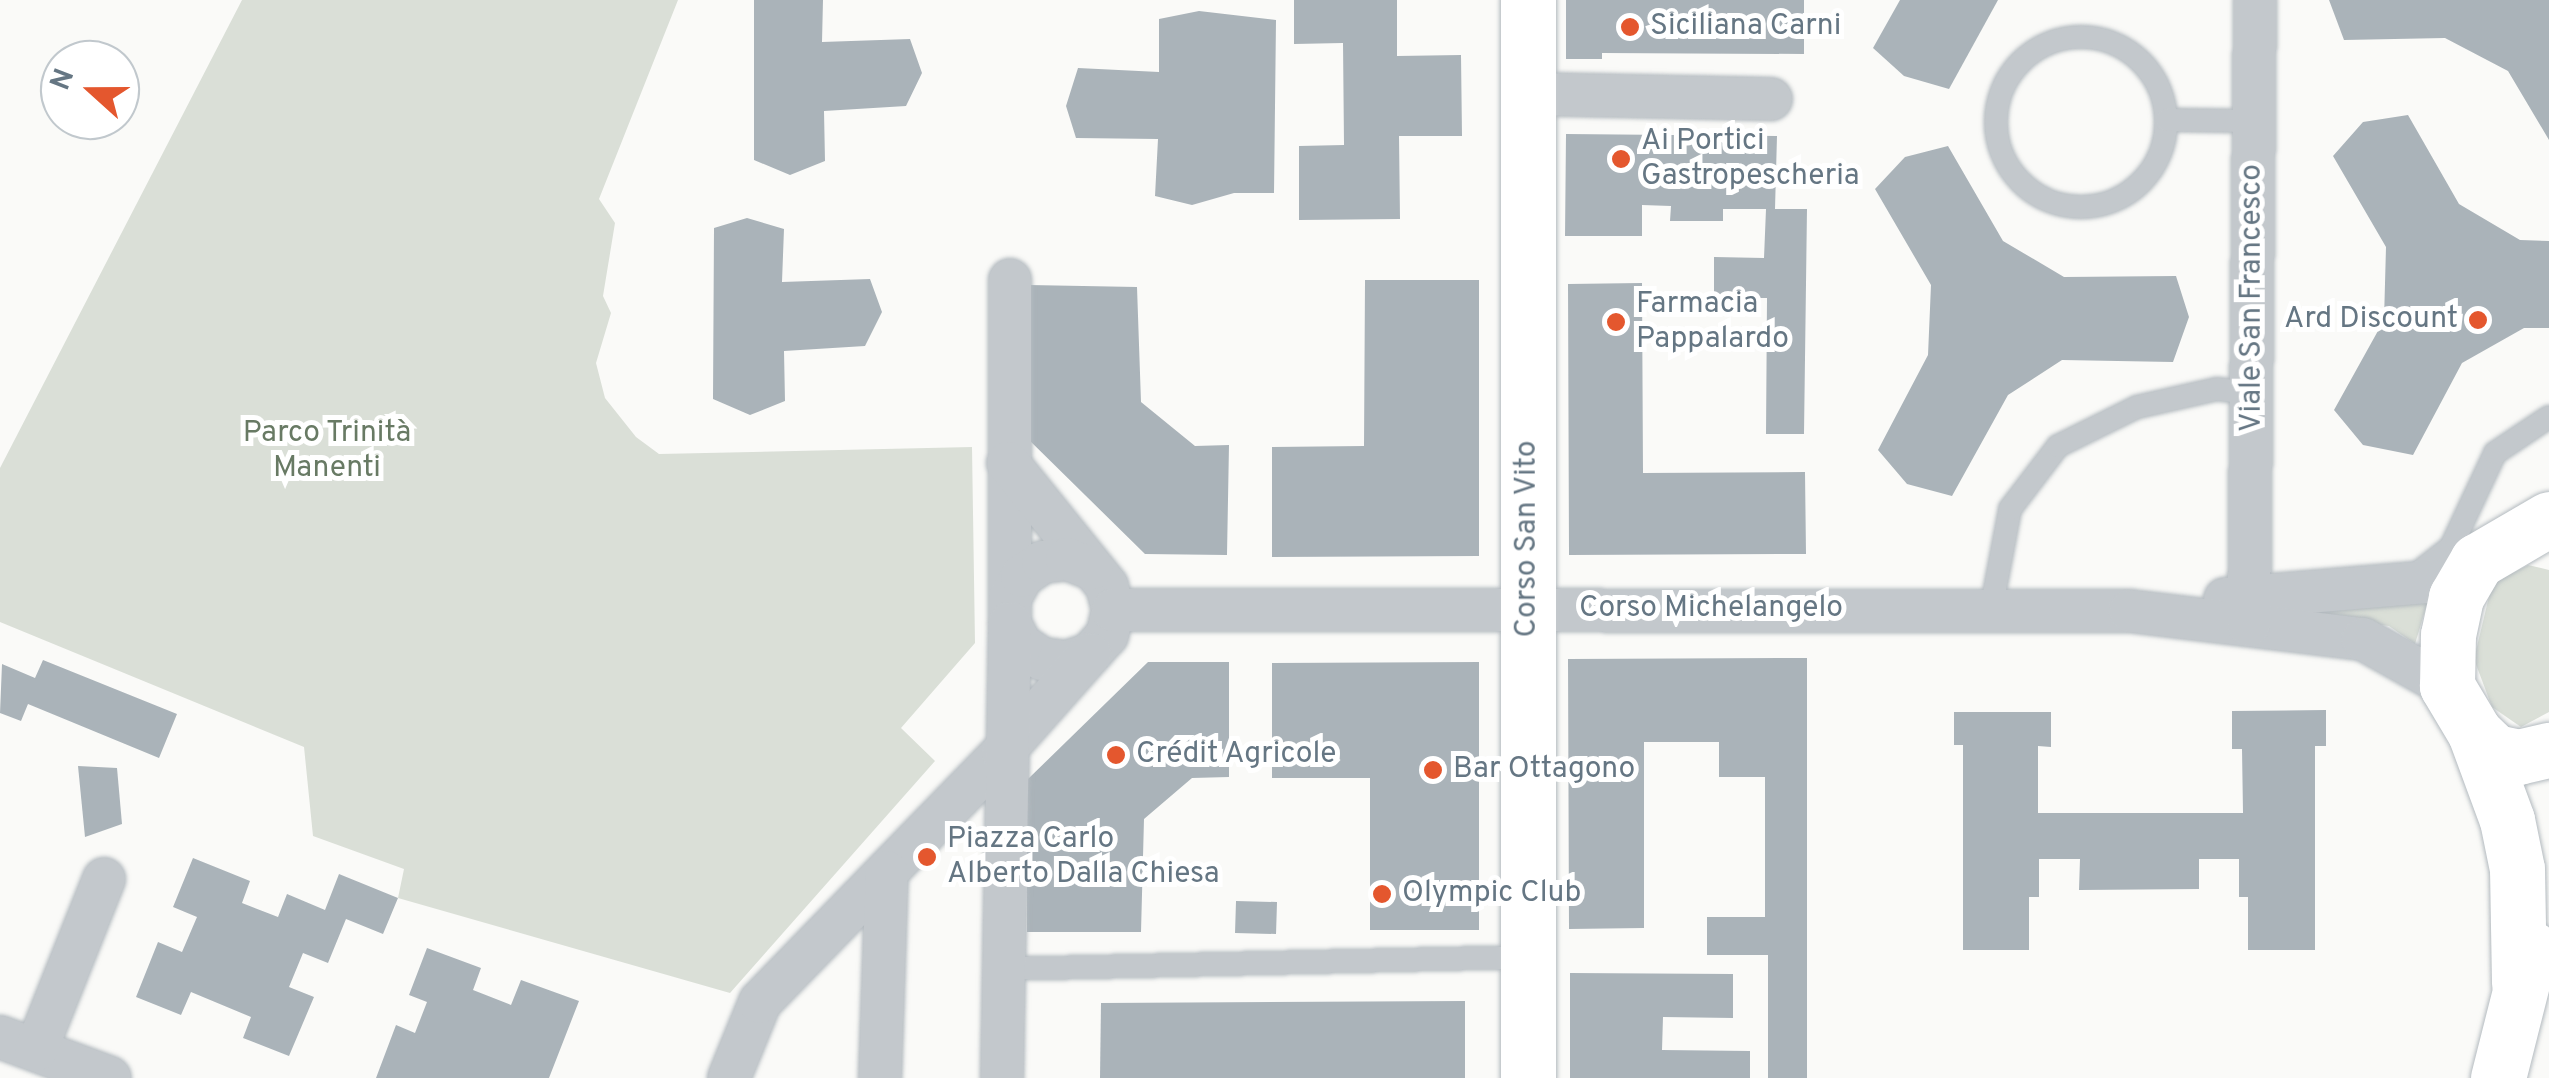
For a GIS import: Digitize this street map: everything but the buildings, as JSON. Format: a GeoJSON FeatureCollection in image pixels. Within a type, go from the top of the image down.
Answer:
{"type":"FeatureCollection","features":[{"type":"Feature","properties":{"kind":"main road","name":"Corso San Vito"},"geometry":{"type":"LineString","coordinates":[[1528,0],[1528,1078]]}},
{"type":"Feature","properties":{"kind":"main road"},"geometry":{"type":"LineString","coordinates":[[2518,983],[2517,869],[2508,820],[2475,733],[2447,686],[2448,635],[2490,558],[2549,519]]}},
{"type":"Feature","properties":{"kind":"main road"},"geometry":{"type":"LineString","coordinates":[[2475,733],[2495,752],[2518,757],[2549,750]]}},
{"type":"Feature","properties":{"kind":"main road"},"geometry":{"type":"LineString","coordinates":[[2498,1078],[2518,983],[2549,893]]}},
{"type":"Feature","properties":{"kind":"street","name":"Viale San Francesco"},"geometry":{"type":"LineString","coordinates":[[2250,610],[2255,0]]}},
{"type":"Feature","properties":{"kind":"street"},"geometry":{"type":"LineString","coordinates":[[1529,94],[1770,100]]}},
{"type":"Feature","properties":{"kind":"street"},"geometry":{"type":"LineString","coordinates":[[1002,1078],[1004,752],[1010,610],[1010,280]]}},
{"type":"Feature","properties":{"kind":"street"},"geometry":{"type":"LineString","coordinates":[[729,1078],[760,1002],[1004,752],[1107,634],[1113,610],[1107,586],[1008,464]]}},
{"type":"Feature","properties":{"kind":"street"},"geometry":{"type":"LineString","coordinates":[[2250,610],[2408,580],[2490,558]]}},
{"type":"Feature","properties":{"kind":"street"},"geometry":{"type":"LineString","coordinates":[[1090,654],[1067,662],[1042,659],[1021,645],[1010,610],[1022,576],[1043,562],[1067,559],[1091,568]]}},
{"type":"Feature","properties":{"kind":"street","name":"Corso Michelangelo"},"geometry":{"type":"LineString","coordinates":[[1113,610],[2250,610]]}},
{"type":"Feature","properties":{"kind":"street"},"geometry":{"type":"LineString","coordinates":[[2250,610],[2363,639],[2447,686]]}},
{"type":"Feature","properties":{"kind":"street"},"geometry":{"type":"LineString","coordinates":[[880,1078],[887,872]]}},
{"type":"Feature","properties":{"kind":"street"},"geometry":{"type":"LineString","coordinates":[[104,879],[18,1044],[110,1078]]}},
{"type":"Feature","properties":{"kind":"lane"},"geometry":{"type":"LineString","coordinates":[[2088,36],[2118,44],[2144,63],[2160,90],[2166,120],[2161,152],[2145,179],[2120,198],[2090,208],[2058,205],[2030,192],[2008,169],[1996,139],[1996,108],[2007,78],[2028,54],[2056,40],[2088,36]]}},
{"type":"Feature","properties":{"kind":"lane"},"geometry":{"type":"LineString","coordinates":[[2166,120],[2254,122]]}},
{"type":"Feature","properties":{"kind":"lane"},"geometry":{"type":"LineString","coordinates":[[1990,610],[2010,509],[2058,446],[2137,407],[2217,389],[2252,392]]}},
{"type":"Feature","properties":{"kind":"lane"},"geometry":{"type":"LineString","coordinates":[[2490,558],[2495,453],[2549,417]]}},
{"type":"Feature","properties":{"kind":"lane"},"geometry":{"type":"LineString","coordinates":[[1003,970],[1528,957]]}},
{"type":"Feature","properties":{"kind":"green space","name":"Parco Trinità Manenti"},"geometry":{"type":"Polygon","coordinates":[[[242,0],[678,0],[599,199],[615,223],[603,296],[611,313],[596,363],[605,398],[636,437],[659,454],[972,447],[975,643],[901,728],[935,761],[730,993],[398,898],[404,869],[313,836],[304,747],[0,622],[0,468],[242,0]]]}},
{"type":"Feature","properties":{"kind":"green space"},"geometry":{"type":"Polygon","coordinates":[[[2528,565],[2549,570],[2549,712],[2521,727],[2492,707],[2474,659],[2492,584],[2528,565]]]}},
{"type":"Feature","properties":{"kind":"green space"},"geometry":{"type":"Polygon","coordinates":[[[2430,594],[2415,644],[2389,626],[2323,617],[2324,603],[2430,594]]]}},
{"type":"Feature","properties":{"kind":"place","name":"Siciliana Carni"},"geometry":{"type":"Point","coordinates":[1630,27]}},
{"type":"Feature","properties":{"kind":"place","name":"Ai Portici Gastropescheria"},"geometry":{"type":"Point","coordinates":[1621,159]}},
{"type":"Feature","properties":{"kind":"place","name":"Ard Discount"},"geometry":{"type":"Point","coordinates":[2478,320]}},
{"type":"Feature","properties":{"kind":"place","name":"Farmacia Pappalardo"},"geometry":{"type":"Point","coordinates":[1616,322]}},
{"type":"Feature","properties":{"kind":"place","name":"Crédit Agricole"},"geometry":{"type":"Point","coordinates":[1116,755]}},
{"type":"Feature","properties":{"kind":"place","name":"Bar Ottagono"},"geometry":{"type":"Point","coordinates":[1433,770]}},
{"type":"Feature","properties":{"kind":"place","name":"Piazza Carlo Alberto Dalla Chiesa"},"geometry":{"type":"Point","coordinates":[927,857]}},
{"type":"Feature","properties":{"kind":"place","name":"Olympic Club"},"geometry":{"type":"Point","coordinates":[1382,894]}}]}
